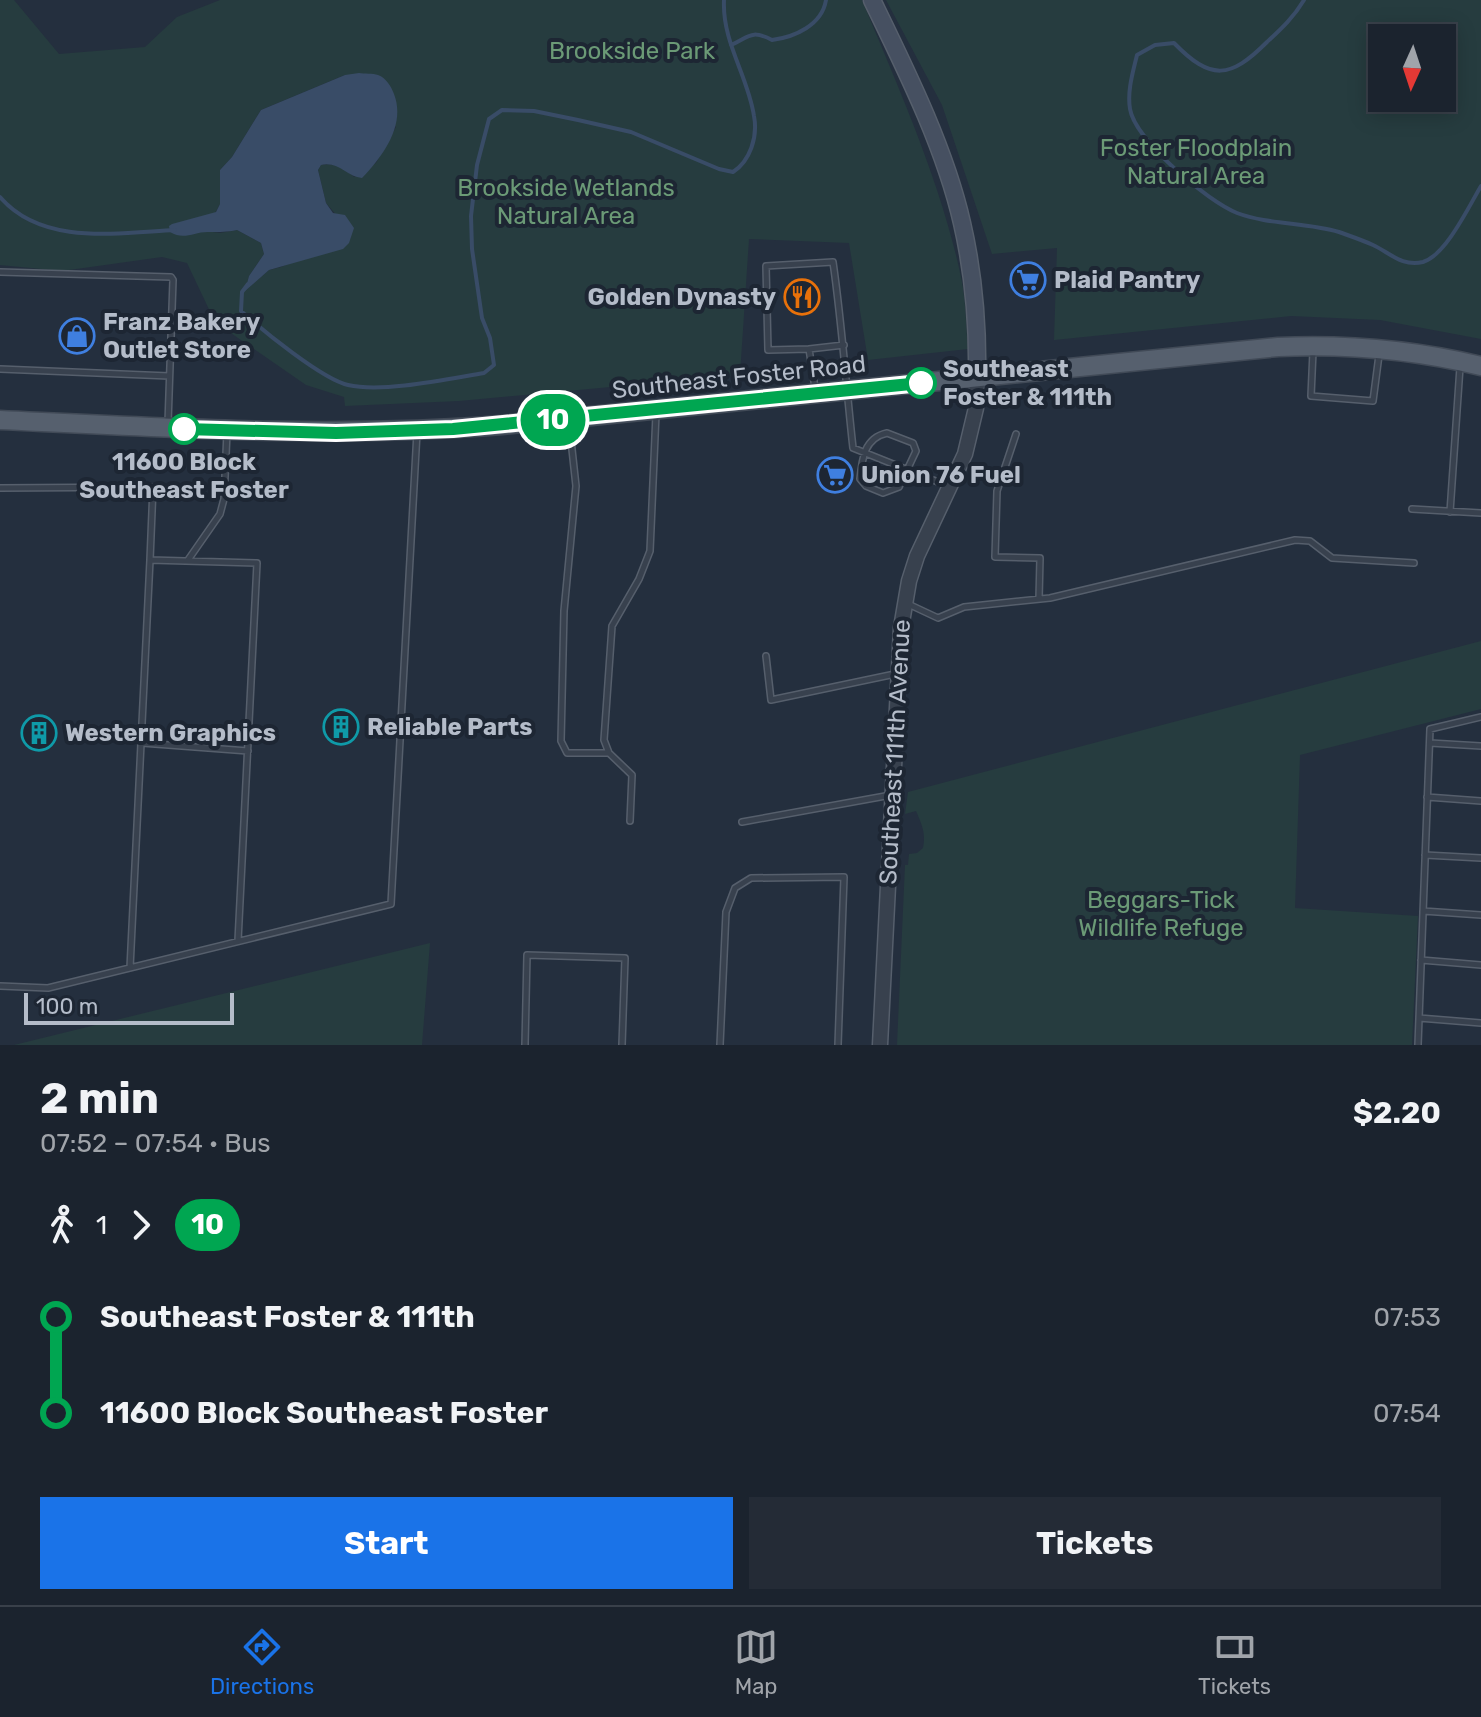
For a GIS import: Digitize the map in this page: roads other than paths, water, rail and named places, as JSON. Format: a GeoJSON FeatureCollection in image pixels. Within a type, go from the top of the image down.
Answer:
{"type":"FeatureCollection","features":[{"type":"Feature","properties":{"kind":"main road"},"geometry":{"type":"LineString","coordinates":[[872,0],[923,113],[962,221],[976,305],[977,377]]}},
{"type":"Feature","properties":{"kind":"main road","name":"Southeast Foster Road"},"geometry":{"type":"LineString","coordinates":[[0,420],[227,431],[417,431],[1313,346],[1379,350],[1481,366]]}},
{"type":"Feature","properties":{"kind":"street","name":"Southeast 111th Avenue"},"geometry":{"type":"LineString","coordinates":[[880,1045],[897,674],[905,603],[917,556],[950,487],[972,428],[977,377]]}},
{"type":"Feature","properties":{"kind":"lane"},"geometry":{"type":"LineString","coordinates":[[844,345],[768,350],[766,266],[833,262],[844,345],[853,448],[950,487]]}},
{"type":"Feature","properties":{"kind":"lane"},"geometry":{"type":"LineString","coordinates":[[0,272],[171,277],[168,428]]}},
{"type":"Feature","properties":{"kind":"lane"},"geometry":{"type":"LineString","coordinates":[[1313,346],[1311,396],[1373,401],[1379,350]]}},
{"type":"Feature","properties":{"kind":"lane"},"geometry":{"type":"LineString","coordinates":[[809,349],[816,393]]}},
{"type":"Feature","properties":{"kind":"lane"},"geometry":{"type":"LineString","coordinates":[[1450,512],[1461,362]]}},
{"type":"Feature","properties":{"kind":"lane"},"geometry":{"type":"LineString","coordinates":[[0,369],[169,376]]}},
{"type":"Feature","properties":{"kind":"lane"},"geometry":{"type":"LineString","coordinates":[[630,821],[632,775],[609,753],[604,740],[609,644],[612,626],[639,579],[650,551],[657,409]]}},
{"type":"Feature","properties":{"kind":"lane"},"geometry":{"type":"LineString","coordinates":[[569,418],[576,486],[564,611],[561,741],[567,753],[609,753]]}},
{"type":"Feature","properties":{"kind":"lane"},"geometry":{"type":"LineString","coordinates":[[188,561],[220,514],[224,499],[227,431]]}},
{"type":"Feature","properties":{"kind":"lane"},"geometry":{"type":"LineString","coordinates":[[0,986],[48,988],[391,904],[417,431]]}},
{"type":"Feature","properties":{"kind":"lane"},"geometry":{"type":"LineString","coordinates":[[887,433],[913,443],[916,451],[899,487],[883,493],[866,486],[860,479],[863,452],[878,435],[887,433]]}},
{"type":"Feature","properties":{"kind":"lane"},"geometry":{"type":"LineString","coordinates":[[1016,434],[997,491],[995,557],[1040,558],[1039,599]]}},
{"type":"Feature","properties":{"kind":"lane"},"geometry":{"type":"LineString","coordinates":[[0,488],[153,487],[130,968]]}},
{"type":"Feature","properties":{"kind":"lane"},"geometry":{"type":"LineString","coordinates":[[1412,509],[1481,513]]}},
{"type":"Feature","properties":{"kind":"lane"},"geometry":{"type":"LineString","coordinates":[[905,603],[938,618],[964,607],[1039,599],[1295,540],[1310,541],[1332,558],[1414,563]]}},
{"type":"Feature","properties":{"kind":"lane"},"geometry":{"type":"LineString","coordinates":[[150,560],[257,563],[238,941]]}},
{"type":"Feature","properties":{"kind":"lane"},"geometry":{"type":"LineString","coordinates":[[766,656],[771,700],[897,674]]}},
{"type":"Feature","properties":{"kind":"lane"},"geometry":{"type":"LineString","coordinates":[[1418,1045],[1430,729],[1481,717]]}},
{"type":"Feature","properties":{"kind":"lane"},"geometry":{"type":"LineString","coordinates":[[142,743],[248,751]]}},
{"type":"Feature","properties":{"kind":"lane"},"geometry":{"type":"LineString","coordinates":[[1430,743],[1481,746]]}},
{"type":"Feature","properties":{"kind":"lane"},"geometry":{"type":"LineString","coordinates":[[742,822],[892,795]]}},
{"type":"Feature","properties":{"kind":"lane"},"geometry":{"type":"LineString","coordinates":[[1427,797],[1481,801]]}},
{"type":"Feature","properties":{"kind":"lane"},"geometry":{"type":"LineString","coordinates":[[1425,855],[1481,858]]}},
{"type":"Feature","properties":{"kind":"lane"},"geometry":{"type":"LineString","coordinates":[[720,1045],[726,912],[735,888],[751,878],[844,877],[838,1045]]}},
{"type":"Feature","properties":{"kind":"lane"},"geometry":{"type":"LineString","coordinates":[[1423,911],[1481,915]]}},
{"type":"Feature","properties":{"kind":"lane"},"geometry":{"type":"LineString","coordinates":[[525,1045],[527,955],[625,958],[622,1045]]}},
{"type":"Feature","properties":{"kind":"lane"},"geometry":{"type":"LineString","coordinates":[[1421,960],[1481,965]]}},
{"type":"Feature","properties":{"kind":"lane"},"geometry":{"type":"LineString","coordinates":[[1419,1018],[1481,1023]]}},
{"type":"Feature","properties":{"kind":"water"},"geometry":{"type":"Polygon","coordinates":[[[345,75],[378,75],[388,83],[394,94],[397,117],[385,150],[362,178],[333,165],[321,165],[318,170],[326,203],[333,213],[345,215],[354,228],[349,243],[343,249],[269,270],[245,291],[249,276],[264,254],[261,243],[237,230],[185,236],[170,232],[169,226],[172,224],[216,212],[220,204],[220,170],[232,157],[261,110],[345,75]]]}},
{"type":"Feature","properties":{"kind":"waterway"},"geometry":{"type":"LineString","coordinates":[[248,284],[242,292],[241,311],[293,353],[337,381],[348,385],[379,387],[484,373],[494,365],[490,338],[482,318],[472,249],[471,216],[477,165],[489,119],[502,110],[534,111],[578,120],[631,132],[733,172],[748,155],[754,140],[755,124],[751,101],[727,30],[724,0]]}},
{"type":"Feature","properties":{"kind":"waterway"},"geometry":{"type":"LineString","coordinates":[[731,45],[750,35],[772,40],[798,33],[819,16],[826,0]]}},
{"type":"Feature","properties":{"kind":"waterway"},"geometry":{"type":"LineString","coordinates":[[1304,0],[1272,37],[1231,69],[1220,71],[1199,64],[1174,43],[1155,45],[1137,55],[1130,88],[1130,109],[1135,122],[1158,153],[1209,196],[1237,213],[1339,232],[1409,263],[1423,262],[1440,250],[1481,186]]}},
{"type":"Feature","properties":{"kind":"waterway"},"geometry":{"type":"LineString","coordinates":[[0,197],[17,213],[59,230],[105,234],[175,230]]}},
{"type":"Feature","properties":{"kind":"place","name":"Plaid Pantry"},"geometry":{"type":"Point","coordinates":[1028,280]}},
{"type":"Feature","properties":{"kind":"place","name":"Golden Dynasty"},"geometry":{"type":"Point","coordinates":[802,297]}},
{"type":"Feature","properties":{"kind":"place","name":"Franz Bakery Outlet Store"},"geometry":{"type":"Point","coordinates":[77,336]}},
{"type":"Feature","properties":{"kind":"place","name":"Southeast Foster & 111th"},"geometry":{"type":"Point","coordinates":[921,383]}},
{"type":"Feature","properties":{"kind":"place","name":"11600 Block Southeast Foster"},"geometry":{"type":"Point","coordinates":[184,429]}},
{"type":"Feature","properties":{"kind":"place","name":"Union 76 Fuel"},"geometry":{"type":"Point","coordinates":[835,475]}},
{"type":"Feature","properties":{"kind":"place","name":"Reliable Parts"},"geometry":{"type":"Point","coordinates":[341,727]}},
{"type":"Feature","properties":{"kind":"place","name":"Western Graphics"},"geometry":{"type":"Point","coordinates":[39,733]}},
{"type":"Feature","properties":{"kind":"park label","name":"Brookside Park"},"geometry":{"type":"Point","coordinates":[632,51]}},
{"type":"Feature","properties":{"kind":"park label","name":"Foster Floodplain Natural Area"},"geometry":{"type":"Point","coordinates":[1196,162]}},
{"type":"Feature","properties":{"kind":"park label","name":"Brookside Wetlands Natural Area"},"geometry":{"type":"Point","coordinates":[566,202]}},
{"type":"Feature","properties":{"kind":"park label","name":"Beggars-Tick Wildlife Refuge"},"geometry":{"type":"Point","coordinates":[1161,914]}}]}
